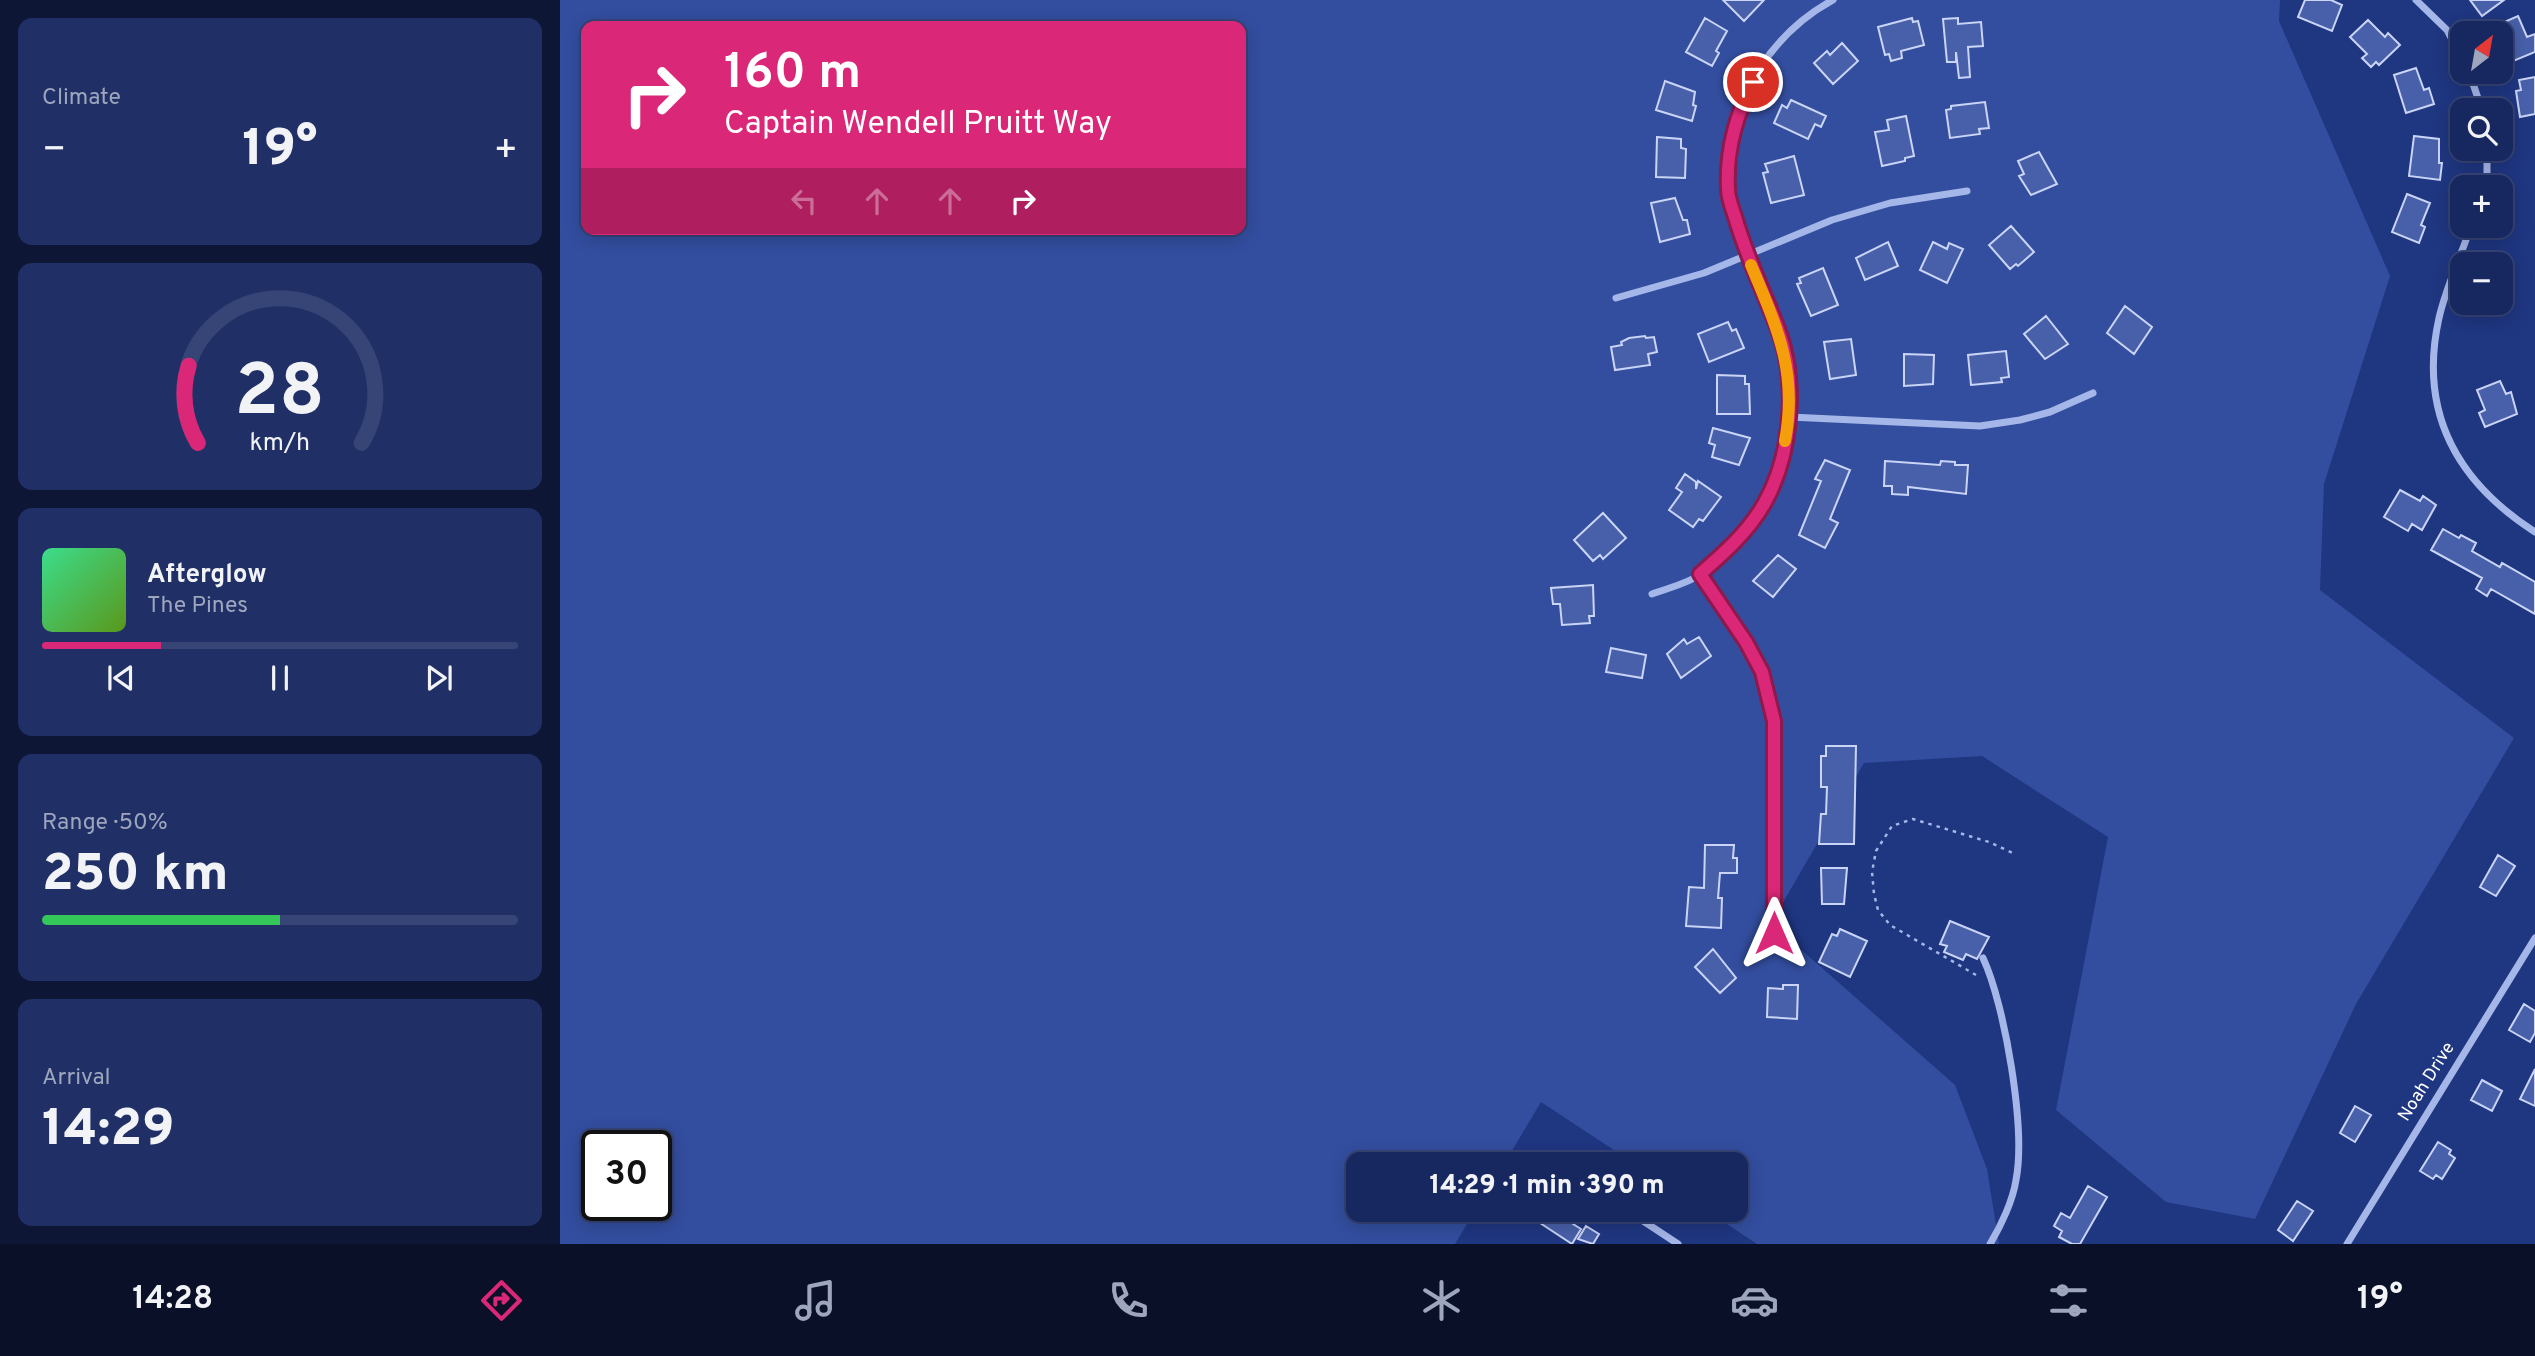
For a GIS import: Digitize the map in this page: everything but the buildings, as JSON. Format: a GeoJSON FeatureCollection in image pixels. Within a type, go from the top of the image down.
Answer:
{"type":"FeatureCollection","features":[{"type":"Feature","properties":{"kind":"street"},"geometry":{"type":"LineString","coordinates":[[1652,594],[1700,574],[1739,538],[1765,503],[1782,461],[1790,417],[1790,388],[1779,332],[1746,254],[1728,191],[1730,144],[1743,102],[1763,61],[1788,31],[1833,0]]}},
{"type":"Feature","properties":{"kind":"street"},"geometry":{"type":"LineString","coordinates":[[2416,0],[2450,36]]}},
{"type":"Feature","properties":{"kind":"street"},"geometry":{"type":"LineString","coordinates":[[1616,298],[1693,276],[1832,220],[1890,203],[1967,191]]}},
{"type":"Feature","properties":{"kind":"street"},"geometry":{"type":"LineString","coordinates":[[2467,238],[2440,317],[2432,368],[2435,406],[2449,440],[2472,477],[2505,513],[2535,532]]}},
{"type":"Feature","properties":{"kind":"street"},"geometry":{"type":"LineString","coordinates":[[1790,417],[1980,426],[2040,415],[2093,393]]}},
{"type":"Feature","properties":{"kind":"street"},"geometry":{"type":"LineString","coordinates":[[1700,574],[1746,642],[1762,672],[1774,721],[1774,933]]}},
{"type":"Feature","properties":{"kind":"street","name":"Noah Drive"},"geometry":{"type":"LineString","coordinates":[[2347,1244],[2535,938]]}},
{"type":"Feature","properties":{"kind":"street"},"geometry":{"type":"LineString","coordinates":[[1983,958],[1993,983],[2013,1081],[2018,1170],[2016,1183],[1990,1244]]}},
{"type":"Feature","properties":{"kind":"street"},"geometry":{"type":"LineString","coordinates":[[1645,1222],[1678,1244]]}},
{"type":"Feature","properties":{"kind":"path"},"geometry":{"type":"LineString","coordinates":[[1993,983],[1949,961],[1890,925],[1878,910],[1872,872],[1876,851],[1892,826],[1913,819],[1989,842],[2015,854]]}},
{"type":"Feature","properties":{"kind":"shaded area"},"geometry":{"type":"Polygon","coordinates":[[[560,0],[2280,0],[2279,21],[2390,276],[2324,484],[2320,590],[2514,738],[2356,1004],[2255,1219],[2166,1202],[2056,1110],[2108,837],[1982,756],[1864,763],[1771,923],[1955,1085],[1987,1169],[1999,1244],[1757,1244],[1724,1222],[1748,1222],[1748,1152],[1617,1152],[1541,1102],[1511,1152],[1346,1152],[1346,1222],[1468,1222],[1455,1244],[560,1244],[560,0]]]}},
{"type":"Feature","properties":{"kind":"slow traffic"},"geometry":{"type":"LineString","coordinates":[[1751,265],[1779,332],[1790,388],[1790,417],[1785,441]]}},
{"type":"Feature","properties":{"kind":"route"},"geometry":{"type":"LineString","coordinates":[[1753,82],[1743,102],[1730,144],[1728,191],[1746,254],[1779,332],[1790,388],[1790,417],[1782,461],[1765,503],[1739,538],[1700,574],[1746,642],[1762,672],[1774,721],[1774,933]]}}]}
